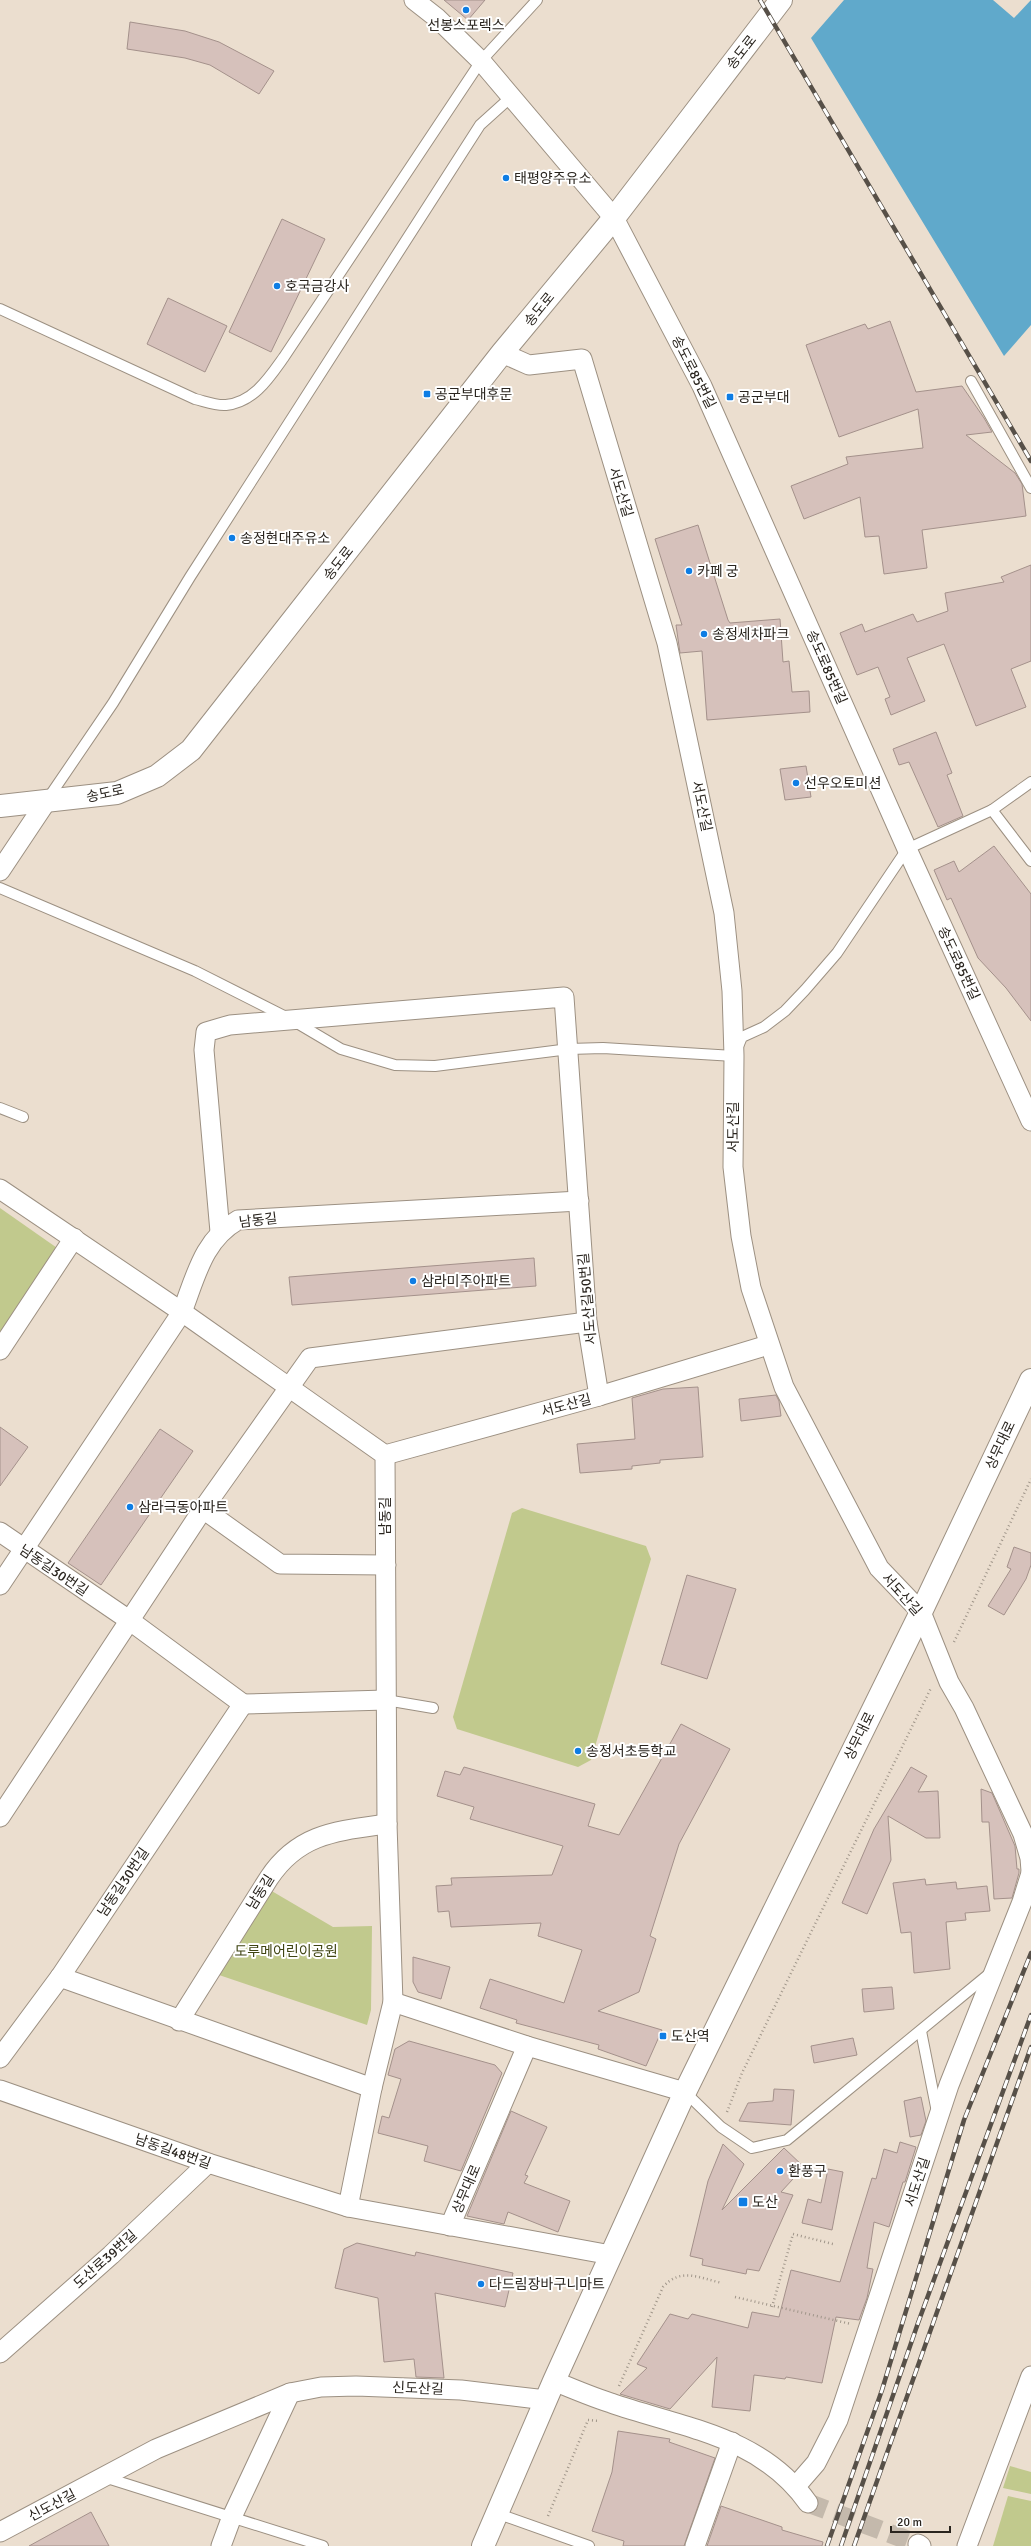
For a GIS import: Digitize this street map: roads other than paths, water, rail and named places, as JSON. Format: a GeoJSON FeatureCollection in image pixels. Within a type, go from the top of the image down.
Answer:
{"type":"FeatureCollection","features":[{"type":"Feature","properties":{"kind":"main road","name":"송도로"},"geometry":{"type":"LineString","coordinates":[[0,806],[118,793],[157,776],[192,750],[502,353],[614,218],[781,0]]}},
{"type":"Feature","properties":{"kind":"main road","name":"상무대로"},"geometry":{"type":"LineString","coordinates":[[483,2546],[550,2391],[685,2092],[921,1612],[1031,1380]]}},
{"type":"Feature","properties":{"kind":"street"},"geometry":{"type":"LineString","coordinates":[[414,0],[437,18],[481,61],[614,218]]}},
{"type":"Feature","properties":{"kind":"street","name":"송도로85번길"},"geometry":{"type":"LineString","coordinates":[[614,218],[702,386],[907,849],[1031,1121]]}},
{"type":"Feature","properties":{"kind":"street","name":"서도산길"},"geometry":{"type":"LineString","coordinates":[[502,353],[529,365],[582,359],[669,651],[724,912],[732,991],[734,1056],[733,1167],[741,1236],[751,1288],[768,1345],[784,1387],[879,1568],[921,1612],[942,1665],[1023,1834],[1031,1872],[1022,1902],[993,1971],[938,2118],[869,2328],[828,2444],[816,2463],[796,2486]]}},
{"type":"Feature","properties":{"kind":"street"},"geometry":{"type":"LineString","coordinates":[[0,871],[46,802]]}},
{"type":"Feature","properties":{"kind":"street","name":"서도산길50번길"},"geometry":{"type":"LineString","coordinates":[[292,1020],[564,997],[569,1049],[587,1322],[599,1396]]}},
{"type":"Feature","properties":{"kind":"street"},"geometry":{"type":"LineString","coordinates":[[220,1232],[204,1050],[206,1032],[230,1025],[292,1020]]}},
{"type":"Feature","properties":{"kind":"street"},"geometry":{"type":"LineString","coordinates":[[0,1189],[182,1312],[385,1455]]}},
{"type":"Feature","properties":{"kind":"street","name":"남동길"},"geometry":{"type":"LineString","coordinates":[[0,1585],[182,1312],[201,1262],[213,1239],[220,1232],[238,1220],[579,1201]]}},
{"type":"Feature","properties":{"kind":"street"},"geometry":{"type":"LineString","coordinates":[[0,1350],[74,1238]]}},
{"type":"Feature","properties":{"kind":"street"},"geometry":{"type":"LineString","coordinates":[[0,1817],[203,1509],[310,1358],[587,1322]]}},
{"type":"Feature","properties":{"kind":"street","name":"서도산길"},"geometry":{"type":"LineString","coordinates":[[385,1455],[599,1396],[768,1345]]}},
{"type":"Feature","properties":{"kind":"street","name":"남동길"},"geometry":{"type":"LineString","coordinates":[[348,2207],[372,2088],[393,2002],[387,1824],[385,1455]]}},
{"type":"Feature","properties":{"kind":"street"},"geometry":{"type":"LineString","coordinates":[[203,1509],[280,1564],[386,1565]]}},
{"type":"Feature","properties":{"kind":"street","name":"남동길30번길"},"geometry":{"type":"LineString","coordinates":[[0,1532],[129,1620],[243,1704],[60,1977],[0,2058]]}},
{"type":"Feature","properties":{"kind":"street"},"geometry":{"type":"LineString","coordinates":[[243,1704],[386,1700]]}},
{"type":"Feature","properties":{"kind":"street","name":"남동길"},"geometry":{"type":"LineString","coordinates":[[180,2021],[269,1878],[285,1857],[308,1841],[324,1834],[387,1824]]}},
{"type":"Feature","properties":{"kind":"street"},"geometry":{"type":"LineString","coordinates":[[60,1977],[180,2021],[372,2088]]}},
{"type":"Feature","properties":{"kind":"street"},"geometry":{"type":"LineString","coordinates":[[393,2002],[527,2046],[685,2092]]}},
{"type":"Feature","properties":{"kind":"street","name":"상무대로"},"geometry":{"type":"LineString","coordinates":[[527,2046],[450,2226],[611,2255]]}},
{"type":"Feature","properties":{"kind":"street","name":"남동길48번길"},"geometry":{"type":"LineString","coordinates":[[0,2090],[208,2164],[348,2207],[450,2226]]}},
{"type":"Feature","properties":{"kind":"street","name":"도산로39번길"},"geometry":{"type":"LineString","coordinates":[[0,2353],[111,2255],[208,2164]]}},
{"type":"Feature","properties":{"kind":"street"},"geometry":{"type":"LineString","coordinates":[[967,2546],[1031,2376]]}},
{"type":"Feature","properties":{"kind":"street","name":"신도산길"},"geometry":{"type":"LineString","coordinates":[[0,2532],[156,2449],[290,2393],[321,2387],[356,2386],[461,2390],[550,2391],[611,2403],[705,2432],[732,2442],[765,2459],[796,2486],[808,2503]]}},
{"type":"Feature","properties":{"kind":"street"},"geometry":{"type":"LineString","coordinates":[[221,2546],[231,2519],[290,2393]]}},
{"type":"Feature","properties":{"kind":"street"},"geometry":{"type":"LineString","coordinates":[[695,2546],[732,2442]]}},
{"type":"Feature","properties":{"kind":"lane"},"geometry":{"type":"LineString","coordinates":[[0,309],[195,399],[225,405],[249,398],[266,383],[284,357],[481,61],[537,0]]}},
{"type":"Feature","properties":{"kind":"lane"},"geometry":{"type":"LineString","coordinates":[[46,802],[113,703],[190,577],[480,125],[507,92]]}},
{"type":"Feature","properties":{"kind":"lane"},"geometry":{"type":"LineString","coordinates":[[971,381],[1031,488]]}},
{"type":"Feature","properties":{"kind":"lane"},"geometry":{"type":"LineString","coordinates":[[0,888],[195,971],[292,1020],[341,1049],[395,1065],[435,1066],[569,1049],[603,1048],[734,1056],[742,1037],[764,1027],[785,1010],[837,952],[907,849],[992,810],[1031,782]]}},
{"type":"Feature","properties":{"kind":"lane"},"geometry":{"type":"LineString","coordinates":[[992,810],[1031,861]]}},
{"type":"Feature","properties":{"kind":"lane"},"geometry":{"type":"LineString","coordinates":[[0,1108],[23,1117]]}},
{"type":"Feature","properties":{"kind":"lane"},"geometry":{"type":"LineString","coordinates":[[386,1700],[433,1708]]}},
{"type":"Feature","properties":{"kind":"lane"},"geometry":{"type":"LineString","coordinates":[[685,2092],[721,2127],[752,2148],[787,2140],[993,1971]]}},
{"type":"Feature","properties":{"kind":"lane"},"geometry":{"type":"LineString","coordinates":[[921,2031],[938,2118]]}},
{"type":"Feature","properties":{"kind":"lane"},"geometry":{"type":"LineString","coordinates":[[104,2477],[231,2519],[243,2520],[323,2546]]}},
{"type":"Feature","properties":{"kind":"lane"},"geometry":{"type":"LineString","coordinates":[[496,2513],[589,2546]]}},
{"type":"Feature","properties":{"kind":"water"},"geometry":{"type":"Polygon","coordinates":[[[844,0],[993,0],[1014,18],[1031,0],[1031,325],[1004,356],[811,38],[844,0]]]}},
{"type":"Feature","properties":{"kind":"tunnel"},"geometry":{"type":"LineString","coordinates":[[808,2503],[918,2544]]}},
{"type":"Feature","properties":{"kind":"railway"},"geometry":{"type":"LineString","coordinates":[[760,0],[1031,461]]}},
{"type":"Feature","properties":{"kind":"railway"},"geometry":{"type":"LineString","coordinates":[[827,2546],[882,2390],[964,2120],[1031,1953]]}},
{"type":"Feature","properties":{"kind":"railway"},"geometry":{"type":"LineString","coordinates":[[841,2546],[918,2323],[1031,2015]]}},
{"type":"Feature","properties":{"kind":"railway"},"geometry":{"type":"LineString","coordinates":[[854,2546],[1031,2047]]}},
{"type":"Feature","properties":{"kind":"place","name":"선봉스포렉스"},"geometry":{"type":"Point","coordinates":[466,10]}},
{"type":"Feature","properties":{"kind":"place","name":"태평양주유소"},"geometry":{"type":"Point","coordinates":[506,178]}},
{"type":"Feature","properties":{"kind":"place","name":"호국금강사"},"geometry":{"type":"Point","coordinates":[277,286]}},
{"type":"Feature","properties":{"kind":"place","name":"공군부대후문"},"geometry":{"type":"Point","coordinates":[427,394]}},
{"type":"Feature","properties":{"kind":"place","name":"공군부대"},"geometry":{"type":"Point","coordinates":[730,397]}},
{"type":"Feature","properties":{"kind":"place","name":"송정현대주유소"},"geometry":{"type":"Point","coordinates":[232,538]}},
{"type":"Feature","properties":{"kind":"place","name":"카페 궁"},"geometry":{"type":"Point","coordinates":[689,571]}},
{"type":"Feature","properties":{"kind":"place","name":"송정세차파크"},"geometry":{"type":"Point","coordinates":[704,634]}},
{"type":"Feature","properties":{"kind":"place","name":"선우오토미션"},"geometry":{"type":"Point","coordinates":[796,783]}},
{"type":"Feature","properties":{"kind":"place","name":"삼라미주아파트"},"geometry":{"type":"Point","coordinates":[413,1281]}},
{"type":"Feature","properties":{"kind":"place","name":"삼라극동아파트"},"geometry":{"type":"Point","coordinates":[130,1507]}},
{"type":"Feature","properties":{"kind":"place","name":"송정서초등학교"},"geometry":{"type":"Point","coordinates":[578,1751]}},
{"type":"Feature","properties":{"kind":"place","name":"도산역"},"geometry":{"type":"Point","coordinates":[663,2036]}},
{"type":"Feature","properties":{"kind":"place","name":"환풍구"},"geometry":{"type":"Point","coordinates":[780,2171]}},
{"type":"Feature","properties":{"kind":"place","name":"도산"},"geometry":{"type":"Point","coordinates":[743,2202]}},
{"type":"Feature","properties":{"kind":"place","name":"다드림장바구니마트"},"geometry":{"type":"Point","coordinates":[481,2284]}},
{"type":"Feature","properties":{"kind":"park label","name":"도루메어린이공원"},"geometry":{"type":"Point","coordinates":[286,1951]}}]}
